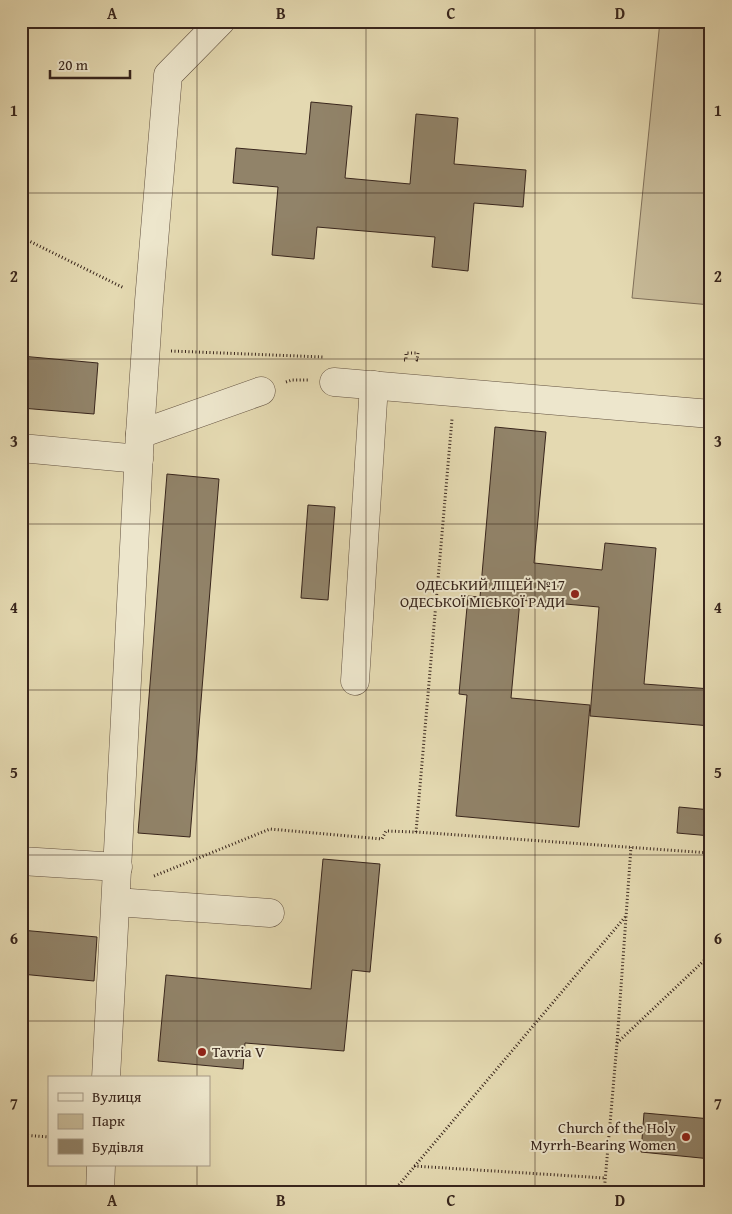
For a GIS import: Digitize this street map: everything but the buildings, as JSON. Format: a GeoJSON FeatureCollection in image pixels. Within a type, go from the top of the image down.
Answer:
{"type":"FeatureCollection","features":[{"type":"Feature","properties":{"kind":"lane"},"geometry":{"type":"LineString","coordinates":[[106,1076],[139,446],[168,75],[221,21]]}},
{"type":"Feature","properties":{"kind":"lane"},"geometry":{"type":"LineString","coordinates":[[334,382],[711,414]]}},
{"type":"Feature","properties":{"kind":"lane"},"geometry":{"type":"LineString","coordinates":[[356,682],[374,385]]}},
{"type":"Feature","properties":{"kind":"lane"},"geometry":{"type":"LineString","coordinates":[[21,448],[139,446],[261,391]]}},
{"type":"Feature","properties":{"kind":"lane"},"geometry":{"type":"LineString","coordinates":[[21,861],[117,887],[270,913]]}},
{"type":"Feature","properties":{"kind":"lane"},"geometry":{"type":"LineString","coordinates":[[100,1193],[101,1166]]}},
{"type":"Feature","properties":{"kind":"path"},"geometry":{"type":"LineString","coordinates":[[21,237],[149,301]]}},
{"type":"Feature","properties":{"kind":"path"},"geometry":{"type":"LineString","coordinates":[[292,380],[302,380]]}},
{"type":"Feature","properties":{"kind":"path"},"geometry":{"type":"LineString","coordinates":[[416,832],[455,392]]}},
{"type":"Feature","properties":{"kind":"path"},"geometry":{"type":"LineString","coordinates":[[117,887],[270,829],[382,839],[386,831],[416,832],[711,853]]}},
{"type":"Feature","properties":{"kind":"path"},"geometry":{"type":"LineString","coordinates":[[604,1193],[631,847]]}},
{"type":"Feature","properties":{"kind":"path"},"geometry":{"type":"LineString","coordinates":[[392,1193],[626,916]]}},
{"type":"Feature","properties":{"kind":"path"},"geometry":{"type":"LineString","coordinates":[[617,1043],[711,954]]}},
{"type":"Feature","properties":{"kind":"path"},"geometry":{"type":"LineString","coordinates":[[21,1135],[48,1137]]}},
{"type":"Feature","properties":{"kind":"path"},"geometry":{"type":"LineString","coordinates":[[413,1166],[605,1178]]}},
{"type":"Feature","properties":{"kind":"green space"},"geometry":{"type":"Polygon","coordinates":[[[660,21],[711,21],[711,305],[632,298],[660,21]]]}},
{"type":"Feature","properties":{"kind":"place","name":"ОДЕСЬКИЙ ЛІЦЕЙ №17 ОДЕСЬКОЇ МІСЬКОЇ РАДИ"},"geometry":{"type":"Point","coordinates":[575,594]}},
{"type":"Feature","properties":{"kind":"place","name":"Tavria V"},"geometry":{"type":"Point","coordinates":[202,1052]}},
{"type":"Feature","properties":{"kind":"place","name":"Church of the Holy Myrrh-Bearing Women"},"geometry":{"type":"Point","coordinates":[686,1137]}}]}
